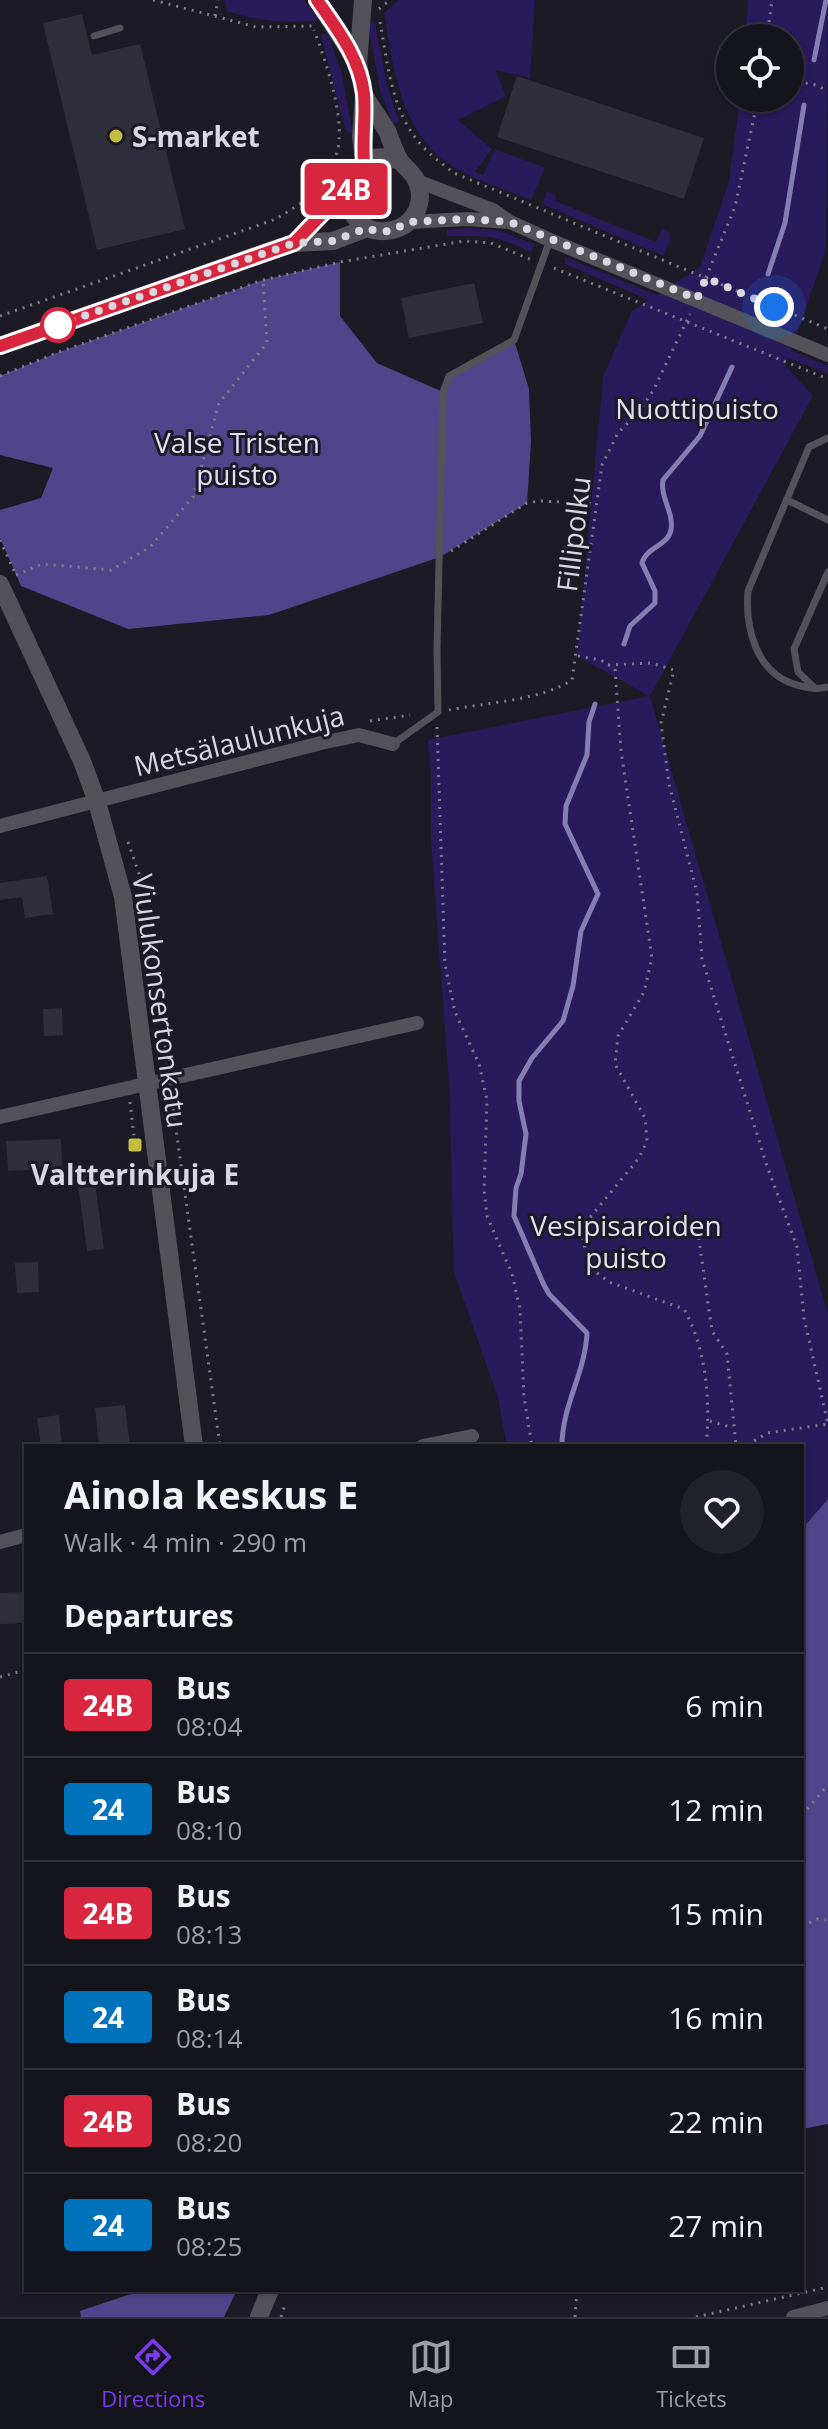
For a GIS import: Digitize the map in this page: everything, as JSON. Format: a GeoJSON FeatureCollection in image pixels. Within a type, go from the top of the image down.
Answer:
{"type":"FeatureCollection","features":[{"type":"Feature","properties":{"kind":"street"},"geometry":{"type":"LineString","coordinates":[[317,0],[358,64]]}},
{"type":"Feature","properties":{"kind":"street"},"geometry":{"type":"LineString","coordinates":[[364,162],[361,136],[364,95],[358,64],[367,9]]}},
{"type":"Feature","properties":{"kind":"street"},"geometry":{"type":"LineString","coordinates":[[364,95],[387,131],[400,161],[417,181],[493,210],[510,222],[550,240],[828,355]]}},
{"type":"Feature","properties":{"kind":"street"},"geometry":{"type":"LineString","coordinates":[[294,243],[348,187],[354,173],[364,162],[384,156],[400,161]]}},
{"type":"Feature","properties":{"kind":"street"},"geometry":{"type":"LineString","coordinates":[[409,222],[417,211],[420,199],[417,181]]}},
{"type":"Feature","properties":{"kind":"street"},"geometry":{"type":"LineString","coordinates":[[348,187],[351,210],[367,228],[378,232],[391,231],[409,222],[467,219],[510,222]]}},
{"type":"Feature","properties":{"kind":"street"},"geometry":{"type":"LineString","coordinates":[[0,346],[294,243],[333,241],[367,228]]}},
{"type":"Feature","properties":{"kind":"street","name":"Viulukonsertonkatu"},"geometry":{"type":"LineString","coordinates":[[8,580],[97,802],[123,897],[194,1444]]}},
{"type":"Feature","properties":{"kind":"street","name":"Metsälaulunkuja"},"geometry":{"type":"LineString","coordinates":[[0,826],[359,735],[393,744]]}},
{"type":"Feature","properties":{"kind":"street"},"geometry":{"type":"LineString","coordinates":[[0,1117],[417,1023]]}},
{"type":"Feature","properties":{"kind":"street"},"geometry":{"type":"LineString","coordinates":[[433,1444],[472,1436]]}},
{"type":"Feature","properties":{"kind":"street"},"geometry":{"type":"LineString","coordinates":[[0,1542],[24,1536]]}},
{"type":"Feature","properties":{"kind":"street"},"geometry":{"type":"LineString","coordinates":[[259,2317],[269,2292]]}},
{"type":"Feature","properties":{"kind":"street"},"geometry":{"type":"LineString","coordinates":[[793,2317],[828,2308]]}},
{"type":"Feature","properties":{"kind":"lane"},"geometry":{"type":"LineString","coordinates":[[94,36],[120,28]]}},
{"type":"Feature","properties":{"kind":"lane"},"geometry":{"type":"LineString","coordinates":[[393,744],[438,712],[443,392],[449,376],[514,340],[550,240]]}},
{"type":"Feature","properties":{"kind":"lane"},"geometry":{"type":"LineString","coordinates":[[826,442],[809,447],[748,591],[746,615],[763,663],[788,682],[817,690],[828,687]]}},
{"type":"Feature","properties":{"kind":"lane"},"geometry":{"type":"LineString","coordinates":[[787,500],[828,520]]}},
{"type":"Feature","properties":{"kind":"lane"},"geometry":{"type":"LineString","coordinates":[[817,690],[798,672],[794,649],[828,572]]}},
{"type":"Feature","properties":{"kind":"path"},"geometry":{"type":"LineString","coordinates":[[153,0],[256,27],[313,27],[332,23]]}},
{"type":"Feature","properties":{"kind":"path"},"geometry":{"type":"LineString","coordinates":[[215,16],[218,0]]}},
{"type":"Feature","properties":{"kind":"path"},"geometry":{"type":"LineString","coordinates":[[390,0],[367,9],[407,125],[425,149],[454,173],[828,329]]}},
{"type":"Feature","properties":{"kind":"path"},"geometry":{"type":"LineString","coordinates":[[769,24],[772,0]]}},
{"type":"Feature","properties":{"kind":"path"},"geometry":{"type":"LineString","coordinates":[[0,316],[276,219],[311,197],[333,163],[340,139],[329,80],[313,27]]}},
{"type":"Feature","properties":{"kind":"path"},"geometry":{"type":"LineString","coordinates":[[804,83],[828,91]]}},
{"type":"Feature","properties":{"kind":"path","name":"Fillipolku"},"geometry":{"type":"LineString","coordinates":[[438,712],[536,694],[572,680],[602,465],[618,433],[637,414],[653,391],[697,299],[735,207],[755,112]]}},
{"type":"Feature","properties":{"kind":"path"},"geometry":{"type":"LineString","coordinates":[[311,197],[321,215]]}},
{"type":"Feature","properties":{"kind":"path"},"geometry":{"type":"LineString","coordinates":[[333,241],[340,262]]}},
{"type":"Feature","properties":{"kind":"path"},"geometry":{"type":"LineString","coordinates":[[0,376],[263,280],[340,262],[464,241],[491,243],[828,379]]}},
{"type":"Feature","properties":{"kind":"path"},"geometry":{"type":"LineString","coordinates":[[8,580],[42,564],[111,570],[150,547],[193,497],[219,403],[267,343],[263,280]]}},
{"type":"Feature","properties":{"kind":"path"},"geometry":{"type":"LineString","coordinates":[[440,557],[527,503],[597,504]]}},
{"type":"Feature","properties":{"kind":"path"},"geometry":{"type":"LineString","coordinates":[[577,656],[601,660],[615,669],[621,751],[652,958],[644,992],[618,1036],[615,1064],[645,1118],[647,1141],[639,1158],[588,1220],[583,1239],[589,1267],[609,1282],[684,1309],[695,1328],[701,1354],[709,1421],[706,1444]]}},
{"type":"Feature","properties":{"kind":"path"},"geometry":{"type":"LineString","coordinates":[[608,665],[651,663],[674,670],[661,723],[669,784],[697,893],[702,959],[767,1166],[797,1247],[804,1318],[828,1424],[767,1433],[749,1444]]}},
{"type":"Feature","properties":{"kind":"path"},"geometry":{"type":"LineString","coordinates":[[438,712],[445,965],[455,1012],[479,1064],[487,1100],[484,1190],[487,1216],[512,1274],[520,1309],[524,1397],[532,1444]]}},
{"type":"Feature","properties":{"kind":"path"},"geometry":{"type":"LineString","coordinates":[[674,1223],[688,1225],[698,1233],[712,1331],[727,1354],[736,1444]]}},
{"type":"Feature","properties":{"kind":"path"},"geometry":{"type":"LineString","coordinates":[[709,1421],[733,1428]]}},
{"type":"Feature","properties":{"kind":"path"},"geometry":{"type":"LineString","coordinates":[[0,1677],[24,1671]]}},
{"type":"Feature","properties":{"kind":"path"},"geometry":{"type":"LineString","coordinates":[[804,1813],[828,1785]]}},
{"type":"Feature","properties":{"kind":"path"},"geometry":{"type":"LineString","coordinates":[[804,1925],[817,1919],[828,1920]]}},
{"type":"Feature","properties":{"kind":"path"},"geometry":{"type":"LineString","coordinates":[[696,2317],[828,2287]]}},
{"type":"Feature","properties":{"kind":"path"},"geometry":{"type":"LineString","coordinates":[[575,2317],[577,2292]]}},
{"type":"Feature","properties":{"kind":"green space"},"geometry":{"type":"Polygon","coordinates":[[[224,0],[304,0],[320,20],[285,22],[250,17],[227,11],[224,0]]]}},
{"type":"Feature","properties":{"kind":"green space"},"geometry":{"type":"Polygon","coordinates":[[[398,0],[535,0],[530,78],[495,70],[506,96],[458,120],[492,149],[475,172],[483,175],[495,149],[545,168],[531,200],[457,169],[423,139],[403,101],[384,13],[398,0]]]}},
{"type":"Feature","properties":{"kind":"green space","name":"Vesipisaroiden puisto"},"geometry":{"type":"Polygon","coordinates":[[[748,0],[828,0],[826,250],[791,350],[828,366],[828,374],[788,358],[785,365],[813,396],[650,696],[828,1314],[828,1499],[804,1527],[804,1444],[507,1444],[498,1398],[454,1272],[449,1083],[431,841],[428,740],[649,696],[577,656],[603,377],[632,311],[649,300],[565,264],[565,257],[657,295],[700,267],[729,181],[738,112],[804,112],[804,24],[746,24],[748,0]]]}},
{"type":"Feature","properties":{"kind":"green space"},"geometry":{"type":"Polygon","coordinates":[[[368,23],[375,23],[387,84],[399,122],[393,124],[380,91],[368,23]]]}},
{"type":"Feature","properties":{"kind":"green space"},"geometry":{"type":"Polygon","coordinates":[[[327,32],[341,71],[353,133],[347,132],[343,121],[321,35],[327,32]]]}},
{"type":"Feature","properties":{"kind":"green space"},"geometry":{"type":"Polygon","coordinates":[[[547,191],[556,195],[555,201],[656,242],[662,228],[670,233],[663,256],[542,204],[547,191]]]}},
{"type":"Feature","properties":{"kind":"green space"},"geometry":{"type":"Polygon","coordinates":[[[447,230],[498,230],[534,244],[531,252],[490,237],[447,236],[447,230]]]}},
{"type":"Feature","properties":{"kind":"green space","name":"Valse Tristen puisto"},"geometry":{"type":"Polygon","coordinates":[[[340,262],[340,316],[377,363],[443,392],[449,376],[514,340],[529,389],[531,443],[527,503],[440,557],[269,615],[128,629],[21,586],[0,538],[0,510],[41,498],[53,468],[0,455],[0,376],[263,280],[340,262]]]}},
{"type":"Feature","properties":{"kind":"green space"},"geometry":{"type":"Polygon","coordinates":[[[828,1499],[828,2124],[804,2129],[804,1527],[828,1499]]]}},
{"type":"Feature","properties":{"kind":"green space"},"geometry":{"type":"Polygon","coordinates":[[[137,2292],[236,2292],[224,2317],[81,2317],[80,2311],[137,2292]]]}},
{"type":"Feature","properties":{"kind":"building","name":"S-market"},"geometry":{"type":"Polygon","coordinates":[[[82,14],[92,55],[140,44],[185,229],[97,250],[43,23],[82,14]]]}},
{"type":"Feature","properties":{"kind":"building"},"geometry":{"type":"Polygon","coordinates":[[[517,76],[704,138],[684,199],[497,137],[517,76]]]}},
{"type":"Feature","properties":{"kind":"building"},"geometry":{"type":"Polygon","coordinates":[[[474,283],[483,323],[409,338],[401,298],[474,283]]]}},
{"type":"Feature","properties":{"kind":"building"},"geometry":{"type":"Polygon","coordinates":[[[47,876],[53,914],[25,918],[22,897],[0,900],[0,883],[47,876]]]}},
{"type":"Feature","properties":{"kind":"building"},"geometry":{"type":"Polygon","coordinates":[[[62,1008],[63,1035],[44,1036],[43,1009],[62,1008]]]}},
{"type":"Feature","properties":{"kind":"building"},"geometry":{"type":"Polygon","coordinates":[[[61,1139],[62,1168],[8,1171],[6,1141],[61,1139]]]}},
{"type":"Feature","properties":{"kind":"building"},"geometry":{"type":"Polygon","coordinates":[[[93,1168],[104,1249],[87,1251],[76,1170],[93,1168]]]}},
{"type":"Feature","properties":{"kind":"building"},"geometry":{"type":"Polygon","coordinates":[[[38,1262],[39,1292],[17,1293],[15,1263],[38,1262]]]}},
{"type":"Feature","properties":{"kind":"building"},"geometry":{"type":"Polygon","coordinates":[[[125,1405],[130,1444],[99,1444],[95,1408],[125,1405]]]}},
{"type":"Feature","properties":{"kind":"building"},"geometry":{"type":"Polygon","coordinates":[[[59,1415],[62,1444],[41,1444],[37,1418],[59,1415]]]}},
{"type":"Feature","properties":{"kind":"building"},"geometry":{"type":"Polygon","coordinates":[[[24,1592],[24,1623],[0,1624],[0,1593],[24,1592]]]}},
{"type":"Feature","properties":{"kind":"waterway"},"geometry":{"type":"LineString","coordinates":[[814,60],[826,0]]}},
{"type":"Feature","properties":{"kind":"waterway"},"geometry":{"type":"LineString","coordinates":[[768,274],[785,223],[803,112]]}},
{"type":"Feature","properties":{"kind":"waterway"},"geometry":{"type":"LineString","coordinates":[[624,644],[630,626],[655,603],[655,591],[642,563],[648,553],[666,540],[671,530],[663,480],[700,436],[732,367]]}},
{"type":"Feature","properties":{"kind":"waterway"},"geometry":{"type":"LineString","coordinates":[[562,1444],[587,1333],[549,1294],[514,1216],[526,1134],[519,1101],[519,1081],[532,1058],[563,1021],[573,986],[581,931],[598,894],[565,824],[566,806],[587,755],[589,722],[595,704]]}},
{"type":"Feature","properties":{"kind":"bus line","name":"24B"},"geometry":{"type":"LineString","coordinates":[[0,346],[294,243],[348,187],[354,173],[364,162],[361,136],[364,95],[358,64],[317,0]]}},
{"type":"Feature","properties":{"kind":"place","name":"S-market"},"geometry":{"type":"Point","coordinates":[116,136]}},
{"type":"Feature","properties":{"kind":"place","name":"Valtterinkuja E"},"geometry":{"type":"Point","coordinates":[135,1145]}},
{"type":"Feature","properties":{"kind":"route"},"geometry":{"type":"LineString","coordinates":[[58,325],[294,243],[333,241],[367,228],[378,232],[391,231],[409,222],[467,219],[510,222],[697,299],[706,278],[774,307]]}},
{"type":"Feature","properties":{"kind":"park label","name":"Nuottipuisto"},"geometry":{"type":"Point","coordinates":[697,408]}}]}
